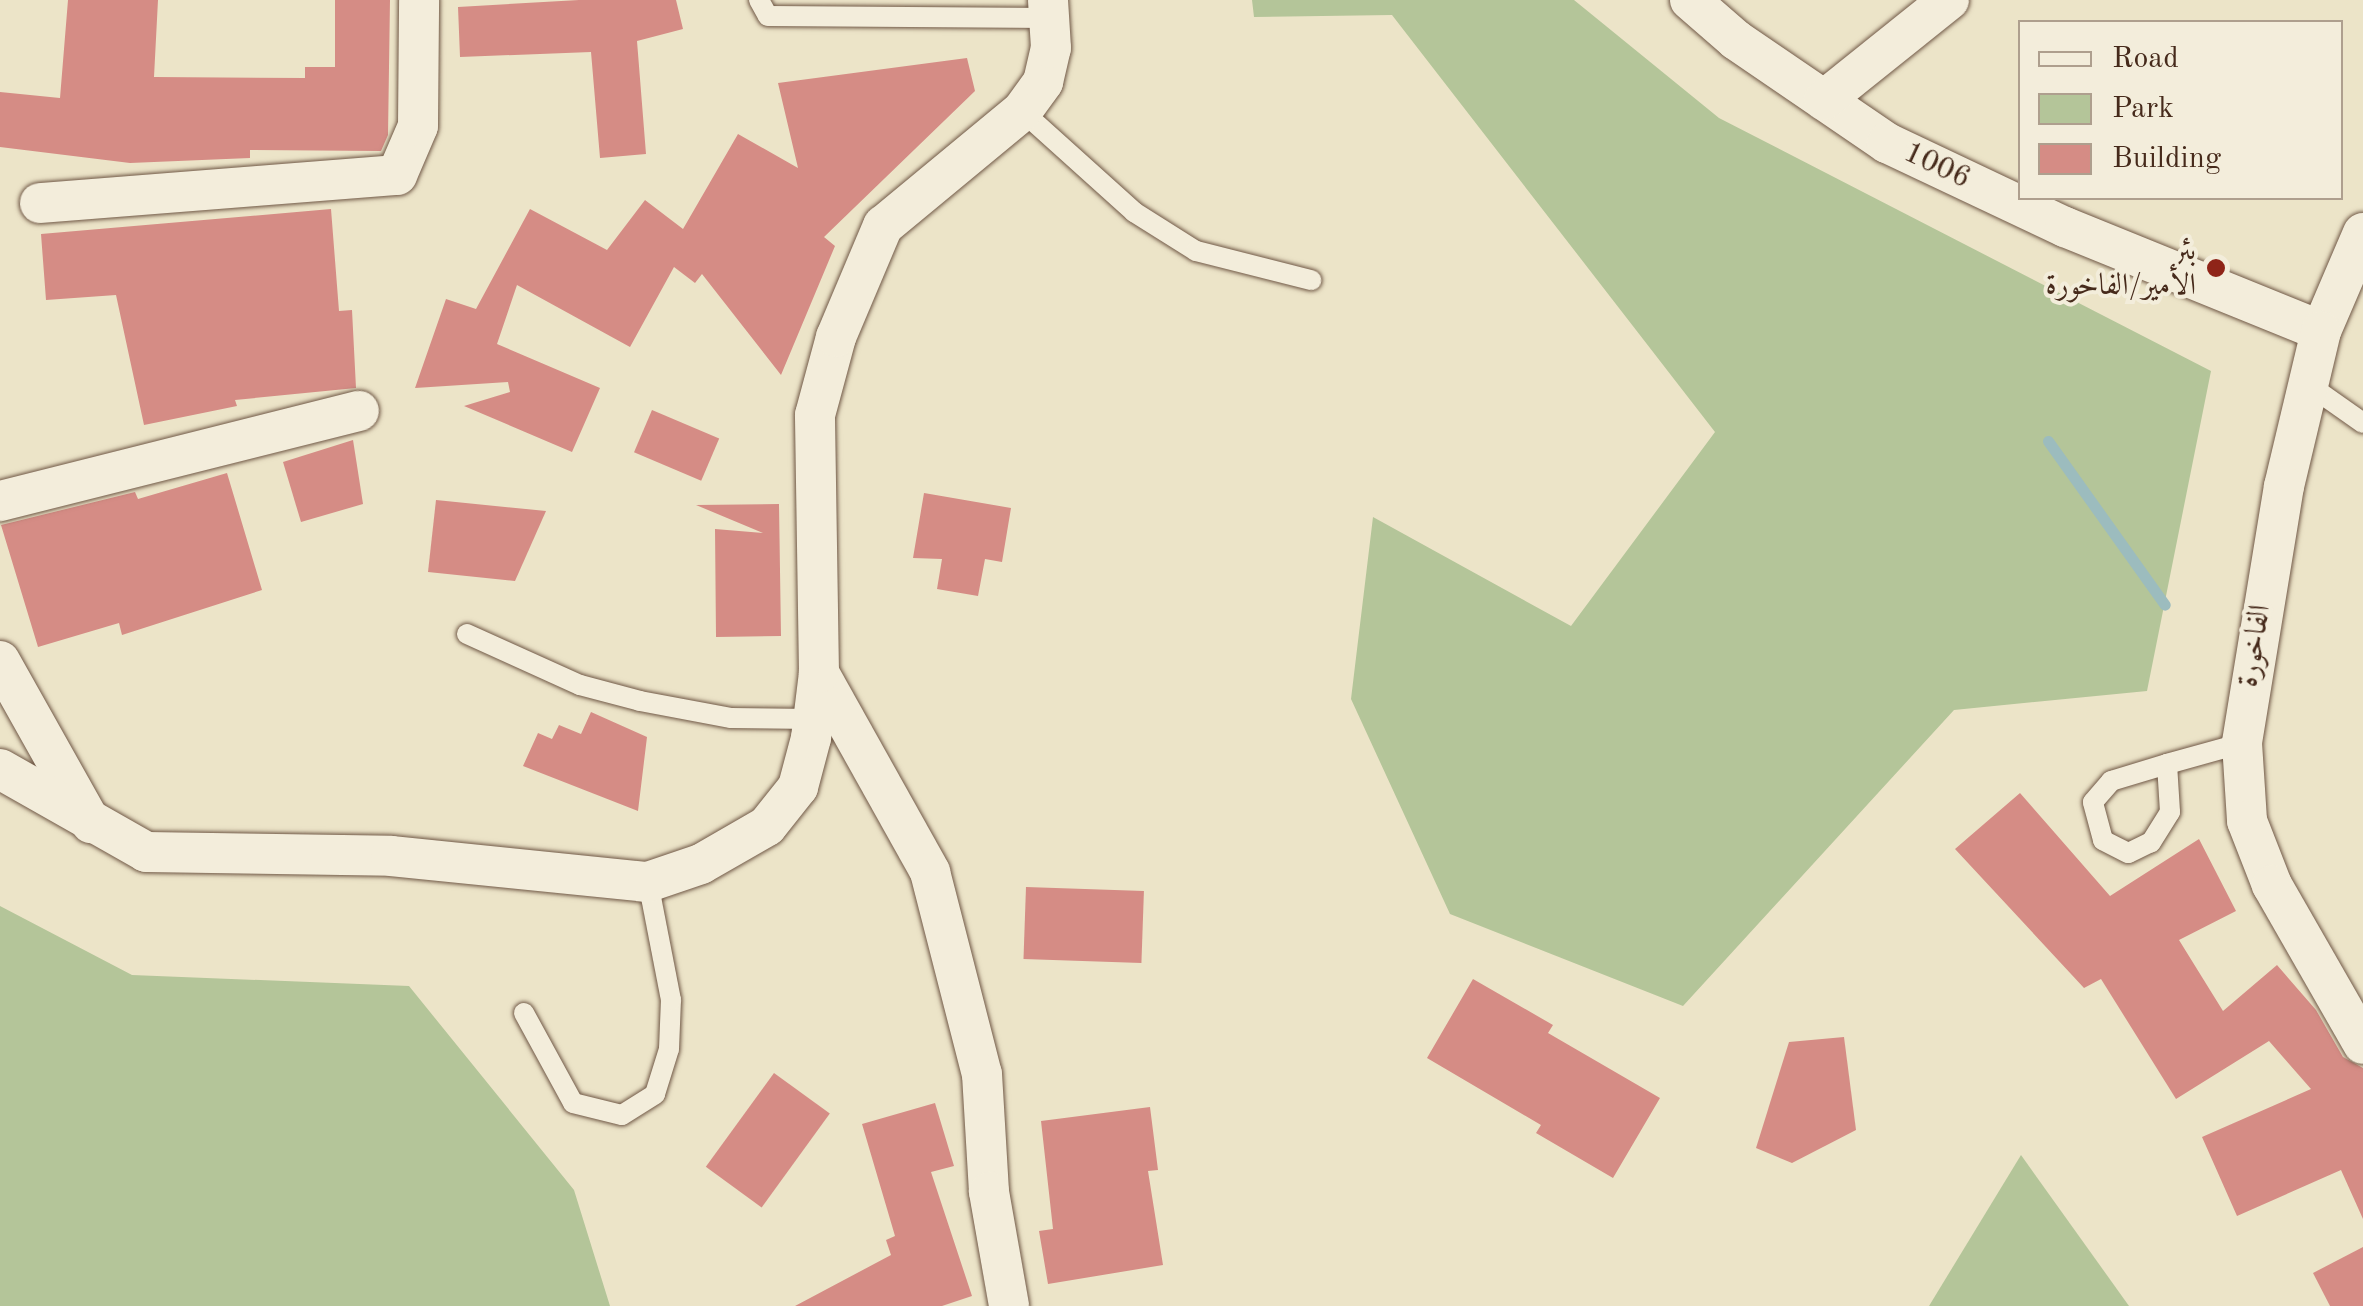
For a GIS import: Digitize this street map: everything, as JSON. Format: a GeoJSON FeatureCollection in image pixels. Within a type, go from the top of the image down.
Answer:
{"type":"FeatureCollection","features":[{"type":"Feature","properties":{"kind":"street"},"geometry":{"type":"LineString","coordinates":[[40,202],[396,175],[418,126],[419,0]]}},
{"type":"Feature","properties":{"kind":"street","name":"1006"},"geometry":{"type":"LineString","coordinates":[[1690,0],[1736,40],[1887,142],[2064,227],[2321,331]]}},
{"type":"Feature","properties":{"kind":"street"},"geometry":{"type":"LineString","coordinates":[[1824,100],[1949,0]]}},
{"type":"Feature","properties":{"kind":"street"},"geometry":{"type":"LineString","coordinates":[[0,769],[92,826],[146,852],[392,856],[648,882],[701,864],[767,826],[798,787],[813,719],[820,673],[815,415],[860,268],[883,226],[1022,111],[1043,82],[1048,9]]}},
{"type":"Feature","properties":{"kind":"street","name":"الفاخورة"},"geometry":{"type":"LineString","coordinates":[[2363,233],[2321,331],[2256,629],[2242,743],[2247,821],[2260,853],[2363,1044]]}},
{"type":"Feature","properties":{"kind":"street"},"geometry":{"type":"LineString","coordinates":[[0,501],[359,411]]}},
{"type":"Feature","properties":{"kind":"street"},"geometry":{"type":"LineString","coordinates":[[0,661],[92,826]]}},
{"type":"Feature","properties":{"kind":"street"},"geometry":{"type":"LineString","coordinates":[[820,673],[930,872],[982,1074],[989,1192],[1010,1306]]}},
{"type":"Feature","properties":{"kind":"lane"},"geometry":{"type":"LineString","coordinates":[[759,0],[768,16],[1048,9]]}},
{"type":"Feature","properties":{"kind":"lane"},"geometry":{"type":"LineString","coordinates":[[1022,111],[1134,212],[1196,251],[1311,280]]}},
{"type":"Feature","properties":{"kind":"lane"},"geometry":{"type":"LineString","coordinates":[[2308,386],[2363,423]]}},
{"type":"Feature","properties":{"kind":"lane"},"geometry":{"type":"LineString","coordinates":[[468,634],[580,686],[640,702],[731,718],[813,719]]}},
{"type":"Feature","properties":{"kind":"lane"},"geometry":{"type":"LineString","coordinates":[[2167,764],[2170,812],[2151,842],[2128,853],[2103,840],[2094,802],[2111,781],[2167,764],[2242,743]]}},
{"type":"Feature","properties":{"kind":"lane"},"geometry":{"type":"LineString","coordinates":[[524,1014],[573,1103],[622,1115],[655,1094],[669,1049],[671,1000],[648,882]]}},
{"type":"Feature","properties":{"kind":"green space"},"geometry":{"type":"Polygon","coordinates":[[[1252,0],[1574,0],[1719,118],[2211,371],[2147,691],[1954,710],[1683,1006],[1450,914],[1351,699],[1373,517],[1571,626],[1715,432],[1392,15],[1254,17],[1252,0]]]}},
{"type":"Feature","properties":{"kind":"green space"},"geometry":{"type":"Polygon","coordinates":[[[0,906],[132,975],[409,986],[574,1190],[610,1306],[0,1306],[0,906]]]}},
{"type":"Feature","properties":{"kind":"green space"},"geometry":{"type":"Polygon","coordinates":[[[2021,1155],[2129,1306],[1929,1306],[2021,1155]]]}},
{"type":"Feature","properties":{"kind":"building"},"geometry":{"type":"Polygon","coordinates":[[[68,0],[158,0],[154,77],[305,78],[305,67],[335,67],[335,0],[390,0],[388,135],[381,151],[250,150],[250,158],[130,163],[0,147],[0,92],[60,98],[68,0]]]}},
{"type":"Feature","properties":{"kind":"building"},"geometry":{"type":"Polygon","coordinates":[[[579,0],[676,0],[683,29],[637,41],[646,154],[600,158],[591,52],[460,57],[458,7],[579,0]]]}},
{"type":"Feature","properties":{"kind":"building"},"geometry":{"type":"Polygon","coordinates":[[[967,58],[975,91],[824,237],[835,246],[781,375],[702,274],[695,283],[674,267],[630,347],[517,285],[497,344],[600,388],[572,452],[464,406],[510,392],[508,382],[415,388],[446,299],[476,309],[530,209],[607,250],[645,200],[683,229],[738,134],[798,168],[778,83],[967,58]]]}},
{"type":"Feature","properties":{"kind":"building"},"geometry":{"type":"Polygon","coordinates":[[[331,209],[339,311],[352,310],[356,388],[235,400],[237,406],[144,425],[116,295],[46,300],[41,234],[331,209]]]}},
{"type":"Feature","properties":{"kind":"building"},"geometry":{"type":"Polygon","coordinates":[[[652,410],[719,439],[701,481],[634,452],[652,410]]]}},
{"type":"Feature","properties":{"kind":"building"},"geometry":{"type":"Polygon","coordinates":[[[353,440],[363,504],[301,522],[283,462],[353,440]]]}},
{"type":"Feature","properties":{"kind":"building"},"geometry":{"type":"Polygon","coordinates":[[[227,473],[262,590],[122,635],[119,623],[38,647],[1,525],[135,492],[138,499],[227,473]]]}},
{"type":"Feature","properties":{"kind":"building"},"geometry":{"type":"Polygon","coordinates":[[[924,493],[1011,508],[1002,562],[985,559],[978,596],[937,589],[942,559],[913,558],[924,493]]]}},
{"type":"Feature","properties":{"kind":"building"},"geometry":{"type":"Polygon","coordinates":[[[436,500],[546,511],[515,581],[428,572],[436,500]]]}},
{"type":"Feature","properties":{"kind":"building"},"geometry":{"type":"Polygon","coordinates":[[[779,504],[781,636],[716,637],[715,529],[763,533],[696,505],[779,504]]]}},
{"type":"Feature","properties":{"kind":"building"},"geometry":{"type":"Polygon","coordinates":[[[591,712],[647,737],[638,811],[523,766],[538,733],[552,739],[559,725],[581,734],[591,712]]]}},
{"type":"Feature","properties":{"kind":"building"},"geometry":{"type":"Polygon","coordinates":[[[2020,793],[2110,896],[2199,839],[2236,911],[2179,940],[2223,1011],[2277,965],[2316,1010],[2343,1057],[2363,1068],[2363,1219],[2341,1170],[2237,1216],[2202,1137],[2311,1089],[2269,1041],[2176,1099],[2101,979],[2084,988],[1955,849],[2020,793]]]}},
{"type":"Feature","properties":{"kind":"building"},"geometry":{"type":"Polygon","coordinates":[[[1026,887],[1144,891],[1141,963],[1023,959],[1026,887]]]}},
{"type":"Feature","properties":{"kind":"building"},"geometry":{"type":"Polygon","coordinates":[[[1473,979],[1553,1025],[1548,1033],[1660,1098],[1613,1178],[1536,1133],[1541,1125],[1427,1058],[1473,979]]]}},
{"type":"Feature","properties":{"kind":"building"},"geometry":{"type":"Polygon","coordinates":[[[1844,1037],[1856,1130],[1792,1163],[1756,1148],[1789,1042],[1844,1037]]]}},
{"type":"Feature","properties":{"kind":"building"},"geometry":{"type":"Polygon","coordinates":[[[774,1073],[830,1114],[762,1207],[706,1167],[774,1073]]]}},
{"type":"Feature","properties":{"kind":"building"},"geometry":{"type":"Polygon","coordinates":[[[935,1103],[954,1166],[931,1172],[972,1296],[942,1306],[795,1306],[891,1255],[886,1240],[895,1236],[862,1124],[935,1103]]]}},
{"type":"Feature","properties":{"kind":"building"},"geometry":{"type":"Polygon","coordinates":[[[1150,1107],[1158,1170],[1148,1171],[1163,1265],[1048,1284],[1039,1231],[1053,1229],[1041,1121],[1150,1107]]]}},
{"type":"Feature","properties":{"kind":"building"},"geometry":{"type":"Polygon","coordinates":[[[2363,1247],[2363,1306],[2330,1306],[2313,1273],[2363,1247]]]}},
{"type":"Feature","properties":{"kind":"waterway"},"geometry":{"type":"LineString","coordinates":[[2048,441],[2165,605]]}},
{"type":"Feature","properties":{"kind":"place","name":"بئر الأمير/الفاخورة"},"geometry":{"type":"Point","coordinates":[2216,268]}}]}
